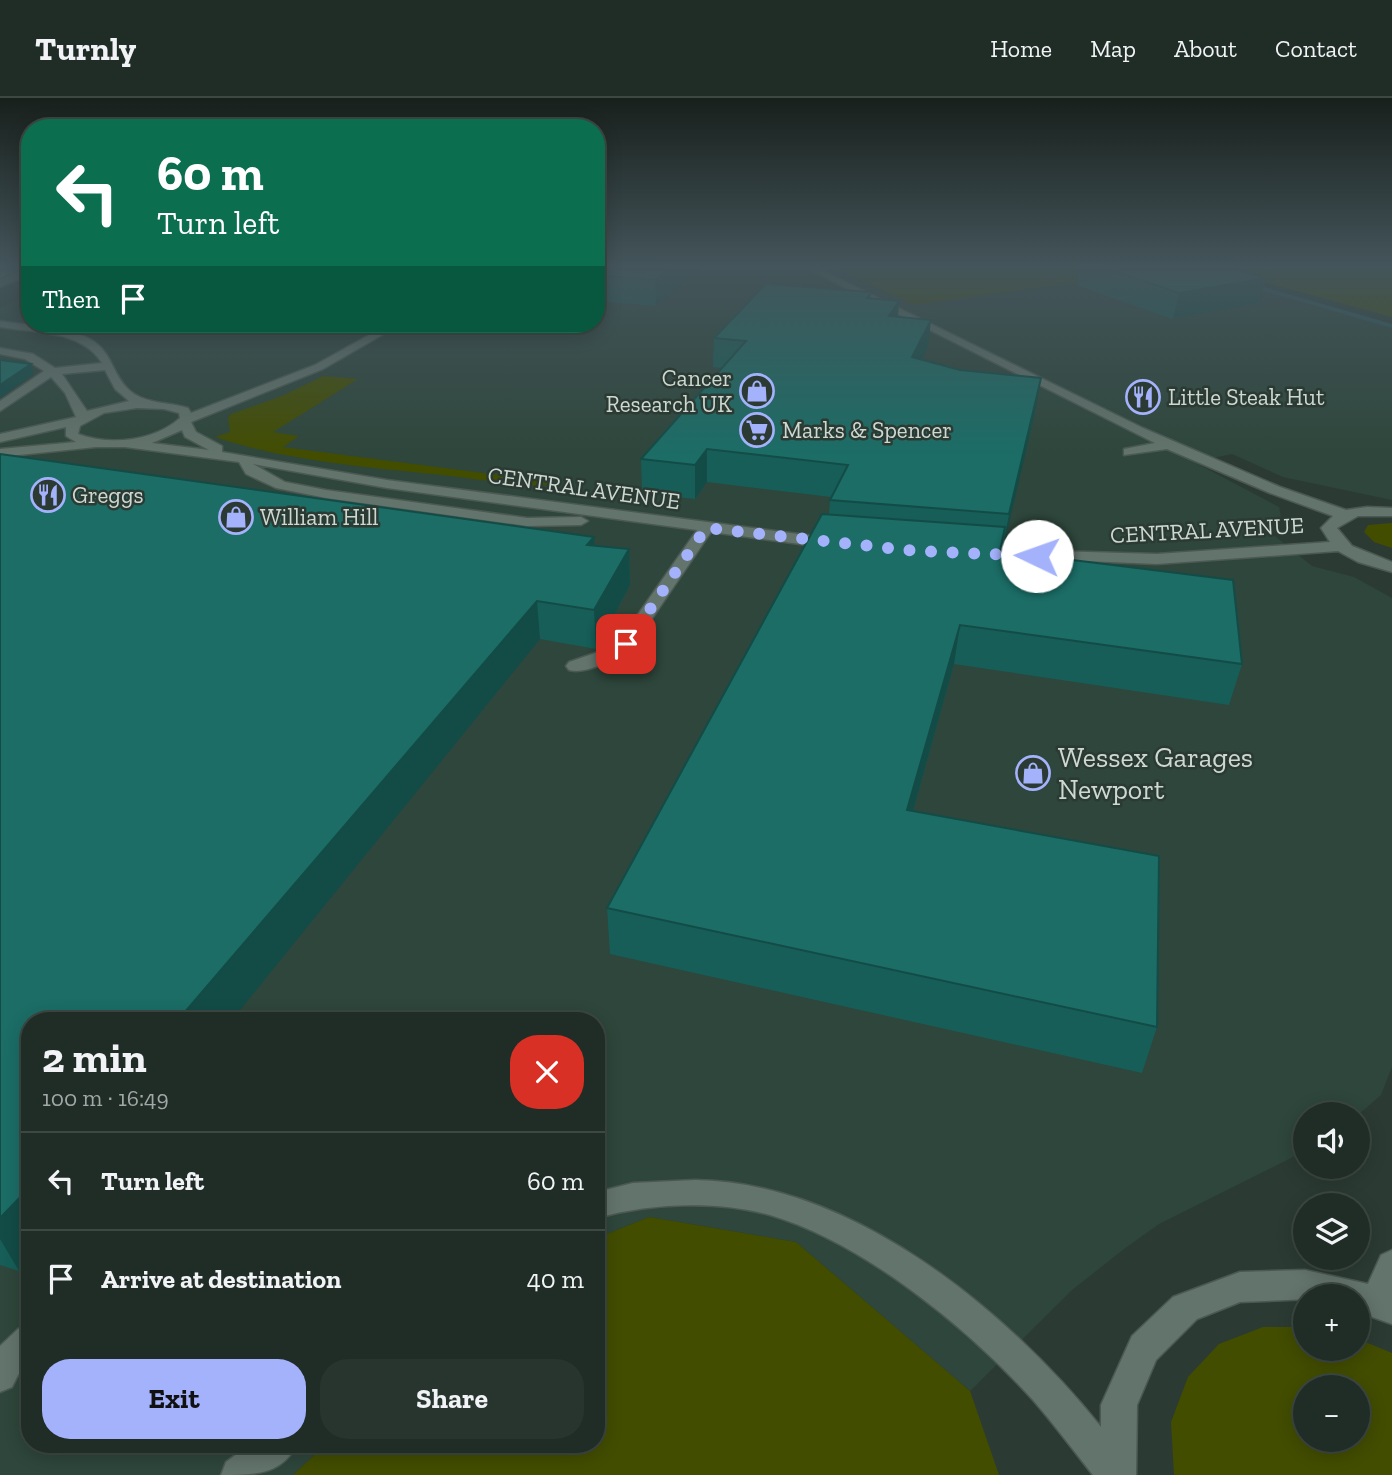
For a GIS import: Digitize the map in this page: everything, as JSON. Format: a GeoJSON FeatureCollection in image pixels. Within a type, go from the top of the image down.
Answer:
{"type":"FeatureCollection","features":[{"type":"Feature","properties":{"kind":"street"},"geometry":{"type":"LineString","coordinates":[[932,329],[1168,445],[1282,494],[1345,515]]}},
{"type":"Feature","properties":{"kind":"street"},"geometry":{"type":"LineString","coordinates":[[45,333],[85,341],[97,349],[119,390],[133,400],[151,404],[165,405],[283,384]]}},
{"type":"Feature","properties":{"kind":"street"},"geometry":{"type":"LineString","coordinates":[[0,453],[116,443],[166,434],[186,421],[319,368],[380,333]]}},
{"type":"Feature","properties":{"kind":"street"},"geometry":{"type":"LineString","coordinates":[[0,351],[32,357],[78,402],[80,419],[70,430],[72,436],[80,440],[241,458]]}},
{"type":"Feature","properties":{"kind":"street"},"geometry":{"type":"LineString","coordinates":[[0,407],[50,372],[108,366]]}},
{"type":"Feature","properties":{"kind":"street"},"geometry":{"type":"LineString","coordinates":[[0,387],[34,381]]}},
{"type":"Feature","properties":{"kind":"street"},"geometry":{"type":"LineString","coordinates":[[0,438],[80,419],[108,409],[151,404]]}},
{"type":"Feature","properties":{"kind":"street","name":"CENTRAL AVENUE"},"geometry":{"type":"LineString","coordinates":[[165,405],[184,411],[190,434],[241,458],[251,471],[281,485],[326,494],[527,522],[631,518],[852,545]]}},
{"type":"Feature","properties":{"kind":"street"},"geometry":{"type":"LineString","coordinates":[[1129,452],[1168,445]]}},
{"type":"Feature","properties":{"kind":"street"},"geometry":{"type":"LineString","coordinates":[[1392,512],[1345,515],[1334,520],[1329,528],[1332,537],[1342,546],[1392,567]]}},
{"type":"Feature","properties":{"kind":"street"},"geometry":{"type":"LineString","coordinates":[[575,666],[613,653],[626,644],[706,528]]}},
{"type":"Feature","properties":{"kind":"street","name":"CENTRAL AVENUE"},"geometry":{"type":"LineString","coordinates":[[1008,555],[1157,559],[1342,546]]}},
{"type":"Feature","properties":{"kind":"street"},"geometry":{"type":"LineString","coordinates":[[605,1202],[623,1195],[708,1192],[770,1202],[835,1227],[890,1260],[964,1315],[1035,1377],[1117,1475]]}},
{"type":"Feature","properties":{"kind":"street"},"geometry":{"type":"LineString","coordinates":[[1117,1475],[1119,1405],[1144,1348],[1185,1308],[1240,1287],[1305,1284],[1384,1304],[1392,1265]]}},
{"type":"Feature","properties":{"kind":"street"},"geometry":{"type":"LineString","coordinates":[[0,1376],[6,1363],[21,1349]]}},
{"type":"Feature","properties":{"kind":"street"},"geometry":{"type":"LineString","coordinates":[[239,1475],[267,1453]]}},
{"type":"Feature","properties":{"kind":"shaded area"},"geometry":{"type":"Polygon","coordinates":[[[0,329],[21,329],[21,333],[605,333],[605,329],[1392,329],[1392,500],[1283,477],[1232,454],[1194,462],[1279,507],[1281,517],[1271,533],[1312,566],[1354,577],[1392,598],[1392,1067],[1381,1095],[1370,1105],[1370,1102],[1293,1102],[1293,1157],[1159,1224],[1124,1249],[1072,1290],[970,1391],[796,1242],[649,1217],[605,1235],[605,1012],[21,1012],[21,1453],[316,1453],[293,1475],[0,1475],[0,329]]]}},
{"type":"Feature","properties":{"kind":"green space"},"geometry":{"type":"Polygon","coordinates":[[[323,376],[358,379],[273,432],[299,436],[283,447],[561,483],[510,484],[305,459],[215,437],[230,432],[228,418],[231,414],[282,396],[323,376]]]}},
{"type":"Feature","properties":{"kind":"green space"},"geometry":{"type":"Polygon","coordinates":[[[1392,523],[1392,548],[1374,542],[1364,532],[1368,525],[1392,523]]]}},
{"type":"Feature","properties":{"kind":"green space"},"geometry":{"type":"Polygon","coordinates":[[[649,1217],[796,1242],[970,1391],[999,1475],[293,1475],[316,1453],[605,1453],[605,1235],[649,1217]]]}},
{"type":"Feature","properties":{"kind":"green space"},"geometry":{"type":"Polygon","coordinates":[[[1263,1327],[1293,1327],[1293,1361],[1370,1361],[1370,1344],[1392,1353],[1392,1475],[1174,1475],[1171,1422],[1188,1377],[1219,1344],[1263,1327]]]}},
{"type":"Feature","properties":{"kind":"building"},"geometry":{"type":"Polygon","coordinates":[[[722,329],[926,329],[912,357],[960,370],[1041,378],[1009,514],[830,500],[848,465],[707,449],[695,465],[641,459],[746,341],[714,338],[722,329]]]}},
{"type":"Feature","properties":{"kind":"building"},"geometry":{"type":"Polygon","coordinates":[[[0,360],[31,364],[0,385],[0,360]]]}},
{"type":"Feature","properties":{"kind":"building"},"geometry":{"type":"Polygon","coordinates":[[[0,454],[594,537],[587,545],[629,549],[594,610],[537,601],[185,1012],[21,1012],[21,1196],[0,1218],[0,454]]]}},
{"type":"Feature","properties":{"kind":"building"},"geometry":{"type":"Polygon","coordinates":[[[822,514],[1005,527],[1000,551],[1233,580],[1242,664],[960,625],[907,810],[1159,856],[1157,1027],[607,908],[822,514]]]}},
{"type":"Feature","properties":{"kind":"place","name":"Cancer Research UK"},"geometry":{"type":"Point","coordinates":[757,391]}},
{"type":"Feature","properties":{"kind":"place","name":"Little Steak Hut"},"geometry":{"type":"Point","coordinates":[1143,397]}},
{"type":"Feature","properties":{"kind":"place","name":"Marks & Spencer"},"geometry":{"type":"Point","coordinates":[757,430]}},
{"type":"Feature","properties":{"kind":"place","name":"Greggs"},"geometry":{"type":"Point","coordinates":[48,495]}},
{"type":"Feature","properties":{"kind":"place","name":"William Hill"},"geometry":{"type":"Point","coordinates":[236,517]}},
{"type":"Feature","properties":{"kind":"place","name":"Wessex Garages Newport"},"geometry":{"type":"Point","coordinates":[1033,773]}},
{"type":"Feature","properties":{"kind":"route"},"geometry":{"type":"LineString","coordinates":[[626,644],[706,528],[916,551],[1037,556]]}}]}
